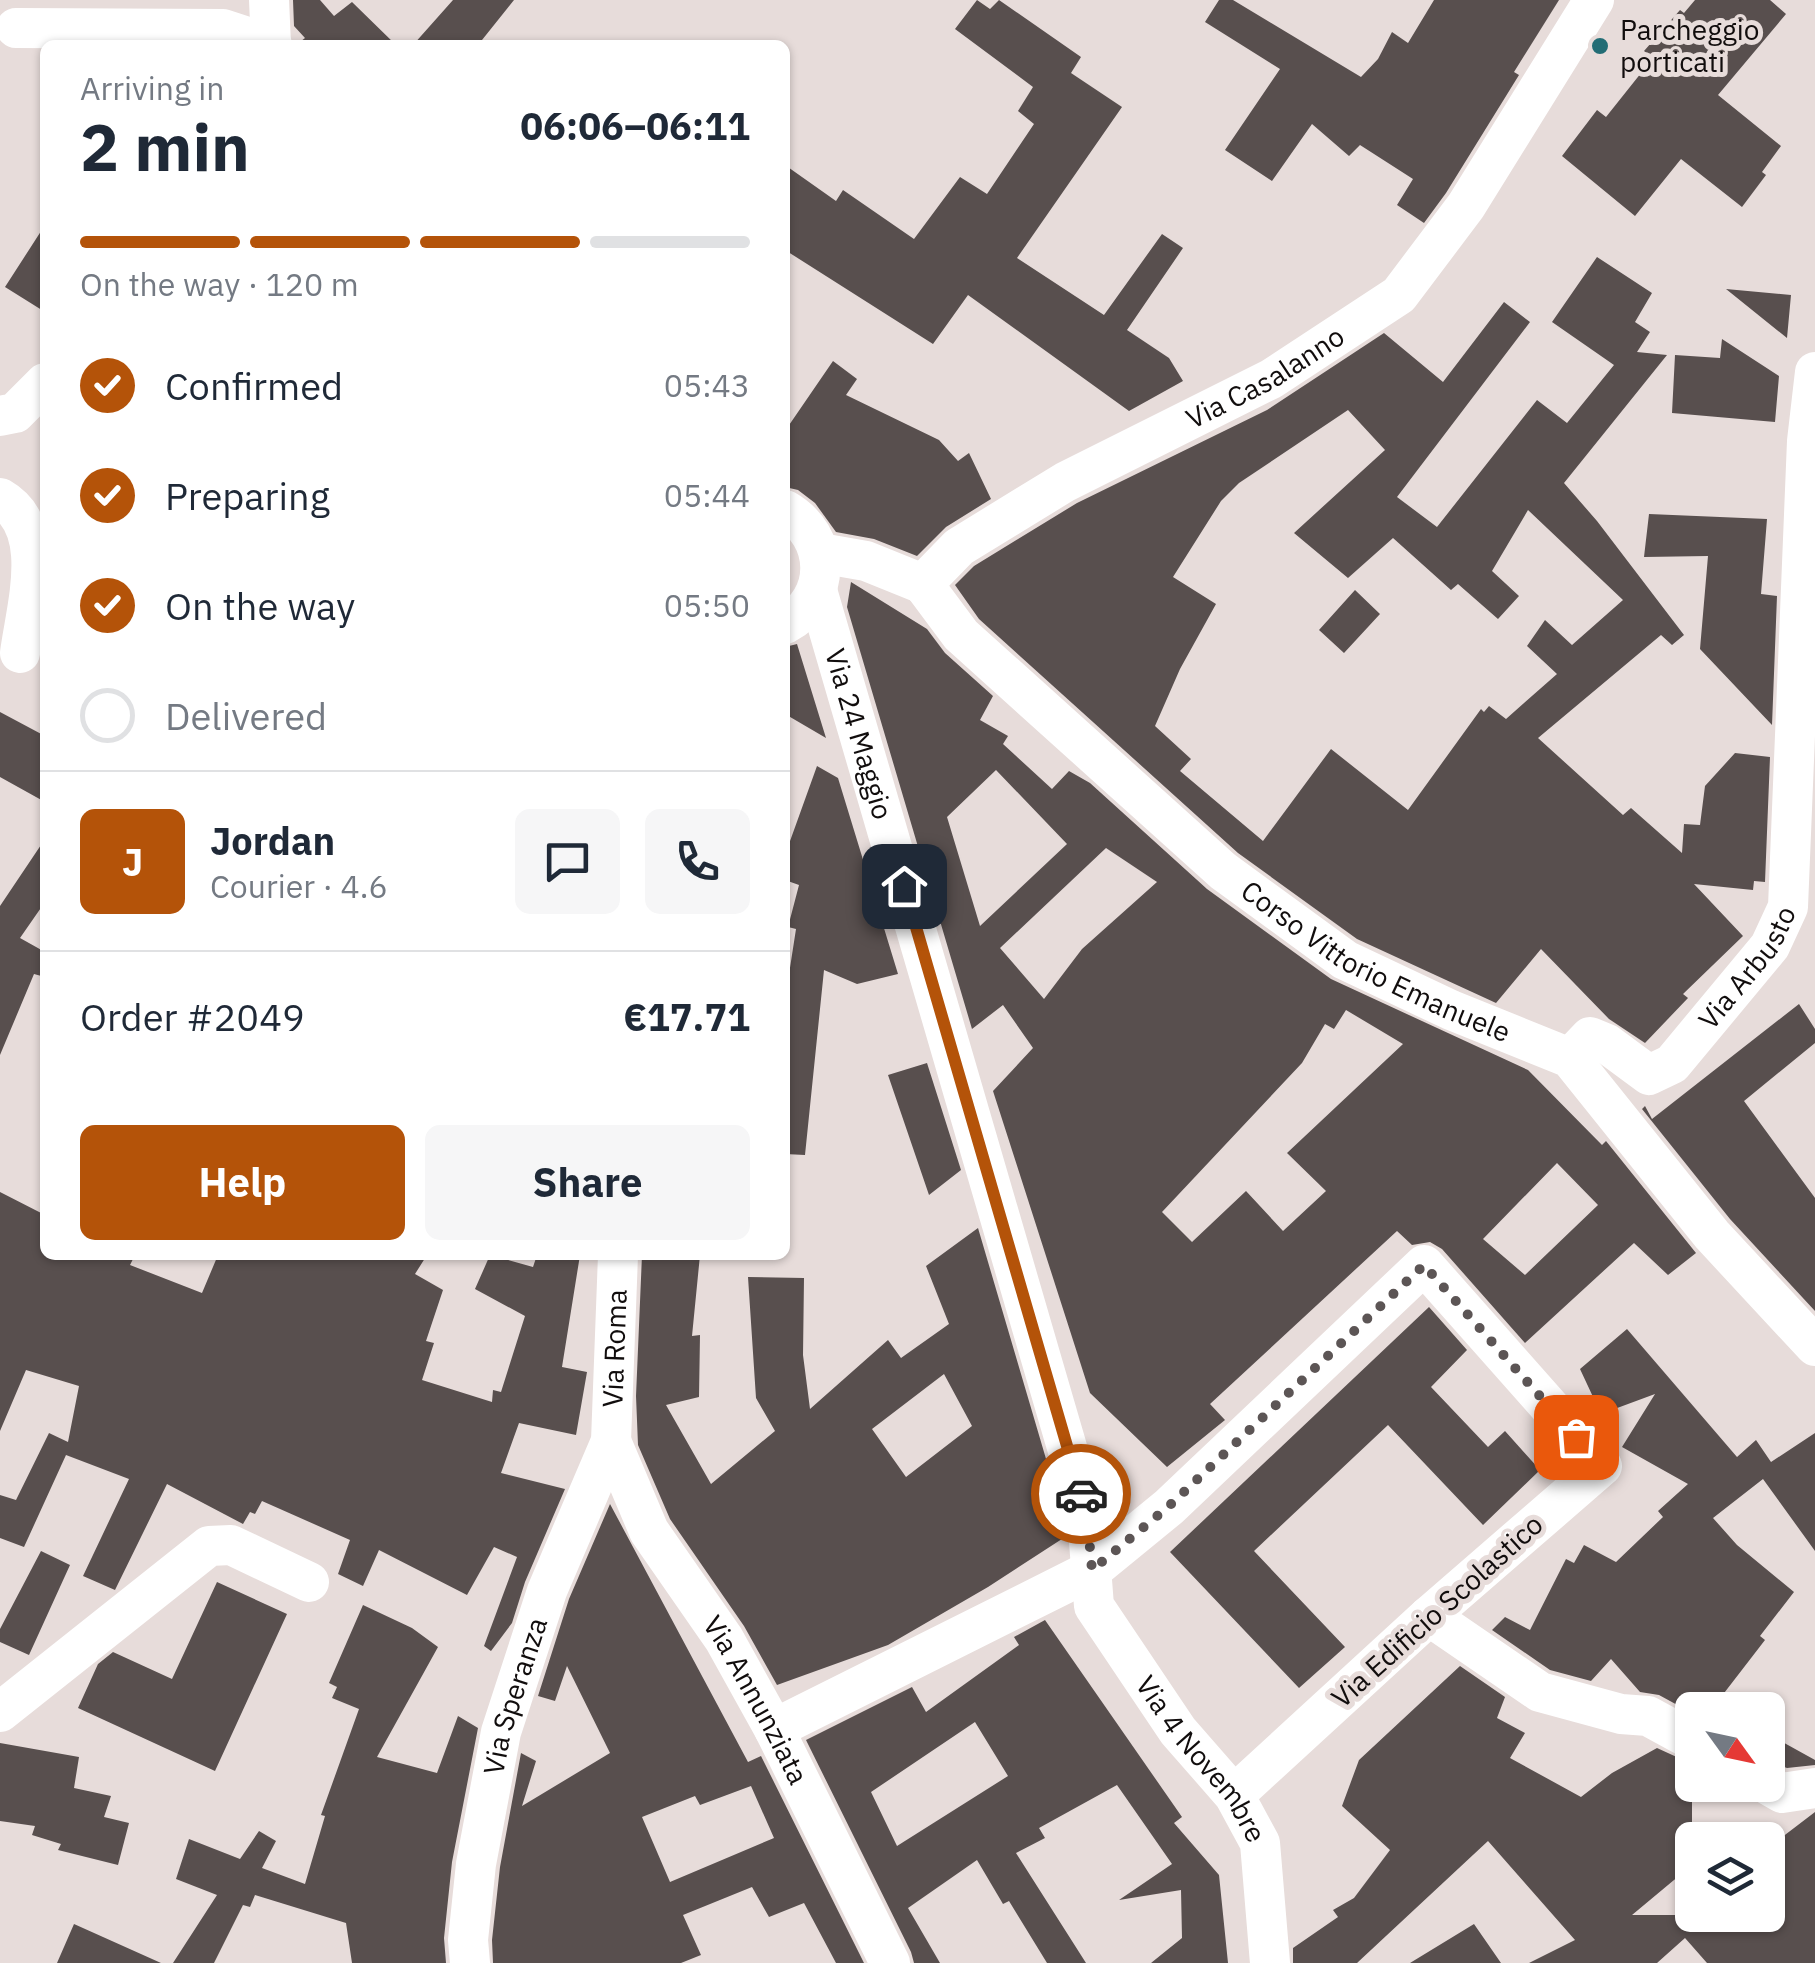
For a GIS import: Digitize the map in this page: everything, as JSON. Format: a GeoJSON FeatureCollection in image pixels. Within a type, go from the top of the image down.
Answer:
{"type":"FeatureCollection","features":[{"type":"Feature","properties":{"kind":"street"},"geometry":{"type":"LineString","coordinates":[[269,0],[272,40]]}},
{"type":"Feature","properties":{"kind":"street","name":"Via Casalanno"},"geometry":{"type":"LineString","coordinates":[[924,584],[959,547],[1050,491],[1270,379],[1400,294],[1466,206],[1594,0]]}},
{"type":"Feature","properties":{"kind":"street"},"geometry":{"type":"LineString","coordinates":[[5,30],[207,28],[259,40]]}},
{"type":"Feature","properties":{"kind":"street","name":"Via Arbusto"},"geometry":{"type":"LineString","coordinates":[[1570,1058],[1590,1037],[1607,1044],[1650,1075],[1672,1064],[1770,946],[1788,907],[1807,440],[1815,372]]}},
{"type":"Feature","properties":{"kind":"street"},"geometry":{"type":"LineString","coordinates":[[0,416],[16,413],[40,387]]}},
{"type":"Feature","properties":{"kind":"street"},"geometry":{"type":"LineString","coordinates":[[0,498],[6,500],[27,529],[32,555],[22,660]]}},
{"type":"Feature","properties":{"kind":"street","name":"Via 24 Maggio"},"geometry":{"type":"LineString","coordinates":[[790,513],[812,533],[818,572],[1087,1516],[1092,1570]]}},
{"type":"Feature","properties":{"kind":"street"},"geometry":{"type":"LineString","coordinates":[[790,620],[807,608],[818,572],[866,561],[924,584]]}},
{"type":"Feature","properties":{"kind":"street","name":"Corso Vittorio Emanuele"},"geometry":{"type":"LineString","coordinates":[[924,584],[962,635],[1253,896],[1345,960],[1451,1010],[1570,1058],[1712,1235],[1815,1346]]}},
{"type":"Feature","properties":{"kind":"street","name":"Via Roma"},"geometry":{"type":"LineString","coordinates":[[611,1440],[618,1260]]}},
{"type":"Feature","properties":{"kind":"street","name":"Via Edificio Scolastico"},"geometry":{"type":"LineString","coordinates":[[774,1729],[1092,1570],[1168,1507],[1424,1265],[1602,1466],[1429,1616],[1234,1795]]}},
{"type":"Feature","properties":{"kind":"street","name":"Via Annunziata"},"geometry":{"type":"LineString","coordinates":[[611,1440],[648,1531],[724,1639],[774,1729],[890,1963]]}},
{"type":"Feature","properties":{"kind":"street","name":"Via Speranza"},"geometry":{"type":"LineString","coordinates":[[470,1963],[468,1940],[476,1864],[500,1732],[547,1591],[588,1502],[611,1440]]}},
{"type":"Feature","properties":{"kind":"street"},"geometry":{"type":"LineString","coordinates":[[0,1712],[210,1546],[231,1545],[309,1582]]}},
{"type":"Feature","properties":{"kind":"street","name":"Via 4 Novembre"},"geometry":{"type":"LineString","coordinates":[[1092,1570],[1094,1606],[1178,1731],[1234,1795],[1260,1843],[1270,1963]]}},
{"type":"Feature","properties":{"kind":"street"},"geometry":{"type":"LineString","coordinates":[[1429,1616],[1540,1692],[1621,1714],[1648,1716],[1675,1731]]}},
{"type":"Feature","properties":{"kind":"street"},"geometry":{"type":"LineString","coordinates":[[1785,1793],[1815,1788]]}},
{"type":"Feature","properties":{"kind":"building"},"geometry":{"type":"Polygon","coordinates":[[[293,0],[320,0],[334,16],[352,2],[391,40],[302,40],[305,38],[294,26],[293,0]]]}},
{"type":"Feature","properties":{"kind":"building"},"geometry":{"type":"Polygon","coordinates":[[[453,0],[514,0],[482,40],[417,40],[453,0]]]}},
{"type":"Feature","properties":{"kind":"building"},"geometry":{"type":"Polygon","coordinates":[[[977,0],[990,9],[999,0],[1081,57],[1071,73],[1122,107],[1017,258],[1104,315],[1162,234],[1183,248],[1127,330],[1169,358],[1183,381],[1129,411],[968,295],[933,344],[790,253],[790,169],[836,201],[843,190],[914,239],[960,177],[987,194],[1034,124],[1018,111],[1033,87],[955,29],[977,0]]]}},
{"type":"Feature","properties":{"kind":"building"},"geometry":{"type":"Polygon","coordinates":[[[1219,0],[1233,0],[1361,77],[1378,59],[1392,32],[1408,43],[1434,0],[1559,0],[1514,72],[1519,75],[1424,223],[1397,205],[1413,179],[1360,145],[1349,156],[1312,124],[1272,181],[1225,150],[1280,69],[1205,22],[1219,0]]]}},
{"type":"Feature","properties":{"kind":"building"},"geometry":{"type":"Polygon","coordinates":[[[1695,0],[1770,0],[1786,14],[1718,95],[1781,146],[1742,207],[1681,159],[1635,216],[1562,156],[1597,110],[1606,117],[1653,58],[1644,51],[1680,10],[1684,13],[1695,0]]]}},
{"type":"Feature","properties":{"kind":"building"},"geometry":{"type":"Polygon","coordinates":[[[40,233],[40,309],[5,287],[40,233]]]}},
{"type":"Feature","properties":{"kind":"building"},"geometry":{"type":"Polygon","coordinates":[[[1597,257],[1652,293],[1635,322],[1650,332],[1637,352],[1667,355],[1564,483],[1684,635],[1672,645],[1661,635],[1538,738],[1623,815],[1631,808],[1682,853],[1684,824],[1700,825],[1705,786],[1735,753],[1770,757],[1765,882],[1754,881],[1753,890],[1694,884],[1743,936],[1683,994],[1688,998],[1645,1043],[1609,1019],[1541,949],[1496,1003],[1357,939],[1238,853],[979,619],[955,585],[974,566],[1077,503],[1267,410],[1384,333],[1443,382],[1504,302],[1530,322],[1397,497],[1437,527],[1537,400],[1567,423],[1614,365],[1552,322],[1597,257]],[[1348,410],[1239,483],[1221,501],[1173,577],[1216,604],[1180,669],[1155,726],[1191,759],[1180,771],[1263,841],[1331,749],[1408,810],[1481,709],[1484,712],[1489,706],[1506,719],[1557,674],[1527,646],[1545,620],[1572,645],[1623,600],[1528,510],[1492,571],[1519,596],[1498,619],[1458,584],[1451,590],[1393,538],[1348,578],[1294,533],[1385,450],[1348,410]]]}},
{"type":"Feature","properties":{"kind":"building"},"geometry":{"type":"Polygon","coordinates":[[[1726,289],[1791,295],[1787,338],[1726,289]]]}},
{"type":"Feature","properties":{"kind":"building"},"geometry":{"type":"Polygon","coordinates":[[[1722,339],[1779,376],[1775,422],[1672,413],[1675,355],[1720,358],[1722,339]]]}},
{"type":"Feature","properties":{"kind":"building"},"geometry":{"type":"Polygon","coordinates":[[[833,361],[857,379],[846,395],[939,440],[958,461],[969,453],[991,499],[946,527],[917,556],[874,539],[836,532],[815,503],[790,488],[790,424],[833,361]]]}},
{"type":"Feature","properties":{"kind":"building"},"geometry":{"type":"Polygon","coordinates":[[[1649,514],[1767,519],[1761,594],[1777,596],[1772,725],[1700,649],[1708,556],[1644,557],[1649,514]]]}},
{"type":"Feature","properties":{"kind":"building"},"geometry":{"type":"Polygon","coordinates":[[[851,582],[927,629],[945,653],[993,696],[980,720],[1008,736],[1003,744],[1052,789],[1069,771],[1090,783],[1207,889],[1331,979],[1528,1070],[1602,1145],[1606,1141],[1696,1253],[1668,1275],[1634,1243],[1525,1343],[1442,1249],[1430,1242],[1412,1245],[1397,1231],[1210,1404],[1225,1420],[1167,1467],[1090,1393],[993,1091],[1033,1048],[1003,1005],[972,1029],[847,607],[851,582]],[[996,770],[947,817],[980,926],[1067,844],[996,770]],[[1106,848],[1000,948],[1044,999],[1082,949],[1157,882],[1106,848]],[[1346,1010],[1334,1029],[1325,1024],[1302,1063],[1162,1212],[1192,1242],[1246,1191],[1283,1231],[1326,1191],[1287,1153],[1403,1044],[1346,1010]],[[1557,1163],[1483,1239],[1525,1275],[1598,1205],[1557,1163]]]}},
{"type":"Feature","properties":{"kind":"building"},"geometry":{"type":"Polygon","coordinates":[[[1355,590],[1380,614],[1344,653],[1319,630],[1355,590]]]}},
{"type":"Feature","properties":{"kind":"building"},"geometry":{"type":"Polygon","coordinates":[[[797,644],[826,738],[790,717],[790,646],[797,644]]]}},
{"type":"Feature","properties":{"kind":"building"},"geometry":{"type":"Polygon","coordinates":[[[0,712],[40,733],[40,799],[0,777],[0,712]]]}},
{"type":"Feature","properties":{"kind":"building"},"geometry":{"type":"Polygon","coordinates":[[[817,766],[838,778],[898,974],[857,984],[824,970],[805,1155],[790,1154],[790,968],[796,929],[790,928],[790,919],[799,885],[790,882],[790,841],[817,766]]]}},
{"type":"Feature","properties":{"kind":"building"},"geometry":{"type":"Polygon","coordinates":[[[40,846],[40,909],[20,938],[40,949],[40,976],[34,974],[0,1055],[0,906],[40,846]]]}},
{"type":"Feature","properties":{"kind":"building"},"geometry":{"type":"Polygon","coordinates":[[[1799,1004],[1815,1029],[1815,1043],[1744,1101],[1815,1198],[1815,1311],[1730,1219],[1642,1109],[1645,1106],[1652,1119],[1799,1004]]]}},
{"type":"Feature","properties":{"kind":"building"},"geometry":{"type":"Polygon","coordinates":[[[927,1063],[961,1170],[929,1195],[888,1075],[927,1063]]]}},
{"type":"Feature","properties":{"kind":"building"},"geometry":{"type":"Polygon","coordinates":[[[0,1192],[40,1212],[40,1260],[132,1260],[130,1265],[202,1293],[216,1260],[424,1260],[415,1274],[443,1290],[426,1341],[434,1343],[422,1380],[492,1402],[493,1390],[501,1392],[525,1316],[475,1289],[488,1260],[508,1260],[533,1267],[535,1260],[579,1260],[562,1367],[587,1372],[576,1435],[519,1423],[501,1473],[565,1489],[512,1623],[491,1651],[484,1646],[517,1557],[494,1547],[467,1595],[379,1550],[363,1586],[338,1574],[350,1540],[262,1501],[243,1524],[167,1484],[115,1590],[83,1576],[129,1479],[66,1455],[24,1547],[0,1538],[0,1495],[16,1500],[49,1433],[68,1442],[79,1386],[26,1370],[0,1431],[0,1192]]]}},
{"type":"Feature","properties":{"kind":"building"},"geometry":{"type":"Polygon","coordinates":[[[978,1228],[1064,1520],[1065,1537],[888,1645],[777,1685],[744,1626],[670,1519],[638,1445],[636,1396],[642,1260],[700,1260],[692,1336],[700,1335],[699,1397],[666,1405],[711,1484],[775,1431],[756,1398],[748,1277],[804,1278],[803,1355],[810,1409],[888,1340],[901,1358],[949,1324],[926,1266],[978,1228]],[[944,1374],[872,1429],[906,1477],[972,1426],[944,1374]]]}},
{"type":"Feature","properties":{"kind":"building"},"geometry":{"type":"Polygon","coordinates":[[[1429,1307],[1467,1350],[1431,1387],[1488,1447],[1505,1431],[1540,1470],[1483,1525],[1388,1425],[1254,1551],[1345,1647],[1299,1688],[1170,1552],[1429,1307]]]}},
{"type":"Feature","properties":{"kind":"building"},"geometry":{"type":"Polygon","coordinates":[[[1627,1329],[1737,1457],[1756,1440],[1771,1462],[1815,1433],[1815,1551],[1763,1479],[1713,1518],[1737,1545],[1794,1592],[1760,1636],[1765,1640],[1725,1692],[1675,1692],[1675,1704],[1659,1695],[1640,1692],[1611,1659],[1591,1681],[1550,1670],[1492,1630],[1505,1617],[1530,1630],[1566,1559],[1574,1563],[1584,1545],[1616,1562],[1663,1517],[1658,1511],[1688,1484],[1622,1447],[1655,1394],[1601,1414],[1580,1369],[1627,1329]]]}},
{"type":"Feature","properties":{"kind":"building"},"geometry":{"type":"Polygon","coordinates":[[[610,1504],[748,1762],[761,1756],[864,1963],[836,1963],[804,1903],[769,1917],[752,1887],[683,1915],[701,1955],[681,1963],[493,1963],[500,1867],[521,1753],[536,1761],[522,1806],[610,1753],[567,1666],[555,1701],[538,1696],[569,1599],[610,1504]],[[751,1786],[700,1805],[695,1796],[642,1817],[670,1882],[774,1838],[751,1786]]]}},
{"type":"Feature","properties":{"kind":"building"},"geometry":{"type":"Polygon","coordinates":[[[41,1551],[70,1565],[29,1655],[0,1642],[0,1629],[41,1551]]]}},
{"type":"Feature","properties":{"kind":"building"},"geometry":{"type":"Polygon","coordinates":[[[217,1582],[287,1614],[215,1771],[78,1708],[98,1664],[113,1652],[172,1679],[217,1582]]]}},
{"type":"Feature","properties":{"kind":"building"},"geometry":{"type":"Polygon","coordinates":[[[363,1605],[412,1628],[438,1647],[377,1757],[437,1773],[458,1716],[478,1728],[452,1862],[444,1938],[446,1963],[352,1963],[346,1923],[255,1895],[250,1907],[243,1905],[214,1963],[173,1963],[217,1895],[176,1879],[189,1839],[240,1859],[259,1831],[276,1841],[262,1868],[305,1884],[325,1816],[321,1815],[359,1709],[332,1698],[337,1687],[329,1683],[363,1605]]]}},
{"type":"Feature","properties":{"kind":"building"},"geometry":{"type":"Polygon","coordinates":[[[1045,1620],[1182,1817],[1174,1823],[1219,1875],[1228,1963],[1151,1963],[1182,1938],[1181,1890],[1119,1900],[1172,1864],[1117,1785],[1039,1828],[1045,1838],[1016,1853],[1086,1963],[1047,1963],[1009,1901],[1003,1904],[977,1860],[908,1908],[940,1963],[914,1963],[806,1740],[912,1687],[926,1712],[1019,1645],[1014,1637],[1045,1620]],[[975,1722],[871,1792],[897,1846],[1008,1776],[975,1722]]]}},
{"type":"Feature","properties":{"kind":"building"},"geometry":{"type":"Polygon","coordinates":[[[1460,1666],[1505,1697],[1497,1718],[1525,1733],[1510,1758],[1581,1797],[1612,1773],[1657,1748],[1675,1756],[1675,1802],[1692,1802],[1692,1822],[1675,1822],[1675,1879],[1632,1915],[1675,1915],[1675,1932],[1785,1932],[1785,1835],[1815,1812],[1815,1963],[1707,1963],[1685,1938],[1657,1963],[1529,1963],[1575,1940],[1488,1841],[1357,1963],[1293,1963],[1293,1948],[1338,1917],[1333,1910],[1354,1898],[1390,1850],[1342,1806],[1359,1760],[1460,1666]]]}},
{"type":"Feature","properties":{"kind":"building"},"geometry":{"type":"Polygon","coordinates":[[[0,1743],[79,1757],[74,1788],[111,1796],[104,1817],[129,1823],[118,1865],[58,1850],[61,1844],[32,1835],[35,1826],[0,1821],[0,1743]]]}},
{"type":"Feature","properties":{"kind":"building"},"geometry":{"type":"Polygon","coordinates":[[[1785,1743],[1815,1760],[1815,1765],[1787,1768],[1785,1743]]]}},
{"type":"Feature","properties":{"kind":"building"},"geometry":{"type":"Polygon","coordinates":[[[74,1924],[161,1963],[57,1963],[74,1924]]]}},
{"type":"Feature","properties":{"kind":"building"},"geometry":{"type":"Polygon","coordinates":[[[1474,1924],[1501,1963],[1410,1963],[1474,1924]]]}},
{"type":"Feature","properties":{"kind":"way so far"},"geometry":{"type":"LineString","coordinates":[[1081,1494],[1092,1570],[1168,1507],[1424,1265],[1576,1437]]}},
{"type":"Feature","properties":{"kind":"place","name":"Parcheggio porticati"},"geometry":{"type":"Point","coordinates":[1600,46]}},
{"type":"Feature","properties":{"kind":"route"},"geometry":{"type":"LineString","coordinates":[[904,886],[1081,1494]]}}]}
